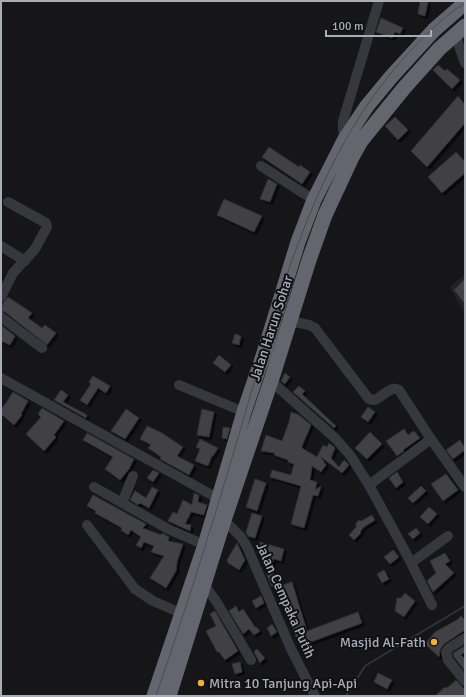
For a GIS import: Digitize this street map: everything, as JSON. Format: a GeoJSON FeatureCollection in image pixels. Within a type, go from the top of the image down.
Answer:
{"type":"FeatureCollection","features":[{"type":"Feature","properties":{"kind":"highway","name":"Jalan Harun Sohar"},"geometry":{"type":"LineString","coordinates":[[154,696],[205,545],[244,412],[298,242],[314,200],[345,139],[368,106],[391,77],[434,30],[465,3]]}},
{"type":"Feature","properties":{"kind":"highway","name":"Jalan Harun Sohar"},"geometry":{"type":"LineString","coordinates":[[169,696],[224,520],[325,215],[361,141],[408,83],[439,49],[460,30]]}},
{"type":"Feature","properties":{"kind":"street"},"geometry":{"type":"LineString","coordinates":[[345,139],[343,121],[379,1]]}},
{"type":"Feature","properties":{"kind":"street"},"geometry":{"type":"LineString","coordinates":[[460,30],[465,63]]}},
{"type":"Feature","properties":{"kind":"street"},"geometry":{"type":"LineString","coordinates":[[261,166],[314,200]]}},
{"type":"Feature","properties":{"kind":"street"},"geometry":{"type":"LineString","coordinates":[[1,297],[13,273],[35,249],[47,229],[46,223],[8,202]]}},
{"type":"Feature","properties":{"kind":"street"},"geometry":{"type":"LineString","coordinates":[[1,246],[25,261]]}},
{"type":"Feature","properties":{"kind":"street"},"geometry":{"type":"LineString","coordinates":[[1,318],[42,348]]}},
{"type":"Feature","properties":{"kind":"street"},"geometry":{"type":"LineString","coordinates":[[290,321],[309,325],[314,328],[369,399],[375,400],[392,389],[396,388],[399,390],[465,487]]}},
{"type":"Feature","properties":{"kind":"street"},"geometry":{"type":"LineString","coordinates":[[1,378],[219,499]]}},
{"type":"Feature","properties":{"kind":"street"},"geometry":{"type":"LineString","coordinates":[[271,381],[344,446],[369,485],[432,605]]}},
{"type":"Feature","properties":{"kind":"street"},"geometry":{"type":"LineString","coordinates":[[179,385],[244,412]]}},
{"type":"Feature","properties":{"kind":"street"},"geometry":{"type":"LineString","coordinates":[[369,485],[431,439]]}},
{"type":"Feature","properties":{"kind":"street"},"geometry":{"type":"LineString","coordinates":[[122,503],[133,476]]}},
{"type":"Feature","properties":{"kind":"street"},"geometry":{"type":"LineString","coordinates":[[94,487],[168,529],[205,545]]}},
{"type":"Feature","properties":{"kind":"street","name":"Jalan Cempaka Putih"},"geometry":{"type":"LineString","coordinates":[[224,520],[241,537],[247,547],[291,648],[315,696]]}},
{"type":"Feature","properties":{"kind":"street"},"geometry":{"type":"LineString","coordinates":[[87,525],[135,589],[153,601],[181,613]]}},
{"type":"Feature","properties":{"kind":"street"},"geometry":{"type":"LineString","coordinates":[[411,563],[448,536]]}},
{"type":"Feature","properties":{"kind":"street"},"geometry":{"type":"LineString","coordinates":[[204,586],[216,601],[251,660]]}},
{"type":"Feature","properties":{"kind":"street"},"geometry":{"type":"LineString","coordinates":[[465,638],[449,648],[446,652],[448,660],[465,681]]}},
{"type":"Feature","properties":{"kind":"shaded area"},"geometry":{"type":"Polygon","coordinates":[[[465,274],[465,314],[450,287],[465,274]]]}},
{"type":"Feature","properties":{"kind":"building"},"geometry":{"type":"Polygon","coordinates":[[[420,1],[428,2],[425,16],[418,14],[420,1]]]}},
{"type":"Feature","properties":{"kind":"building"},"geometry":{"type":"Polygon","coordinates":[[[381,18],[403,28],[400,34],[395,32],[392,38],[376,32],[381,18]]]}},
{"type":"Feature","properties":{"kind":"building"},"geometry":{"type":"Polygon","coordinates":[[[438,65],[445,71],[447,69],[460,80],[452,89],[433,70],[438,65]]]}},
{"type":"Feature","properties":{"kind":"building"},"geometry":{"type":"Polygon","coordinates":[[[458,96],[465,105],[465,123],[427,167],[411,151],[458,96]]]}},
{"type":"Feature","properties":{"kind":"building"},"geometry":{"type":"Polygon","coordinates":[[[395,117],[408,130],[398,140],[385,126],[395,117]]]}},
{"type":"Feature","properties":{"kind":"building"},"geometry":{"type":"Polygon","coordinates":[[[269,147],[299,167],[300,165],[310,172],[302,184],[262,157],[269,147]]]}},
{"type":"Feature","properties":{"kind":"building"},"geometry":{"type":"Polygon","coordinates":[[[456,152],[465,162],[465,173],[442,193],[428,177],[456,152]]]}},
{"type":"Feature","properties":{"kind":"building"},"geometry":{"type":"Polygon","coordinates":[[[268,179],[277,184],[270,202],[260,199],[268,179]]]}},
{"type":"Feature","properties":{"kind":"building"},"geometry":{"type":"Polygon","coordinates":[[[224,199],[262,216],[254,232],[217,215],[224,199]]]}},
{"type":"Feature","properties":{"kind":"building"},"geometry":{"type":"Polygon","coordinates":[[[465,279],[465,304],[454,290],[465,279]]]}},
{"type":"Feature","properties":{"kind":"building"},"geometry":{"type":"Polygon","coordinates":[[[8,297],[32,313],[28,318],[42,328],[45,325],[56,333],[47,345],[5,312],[1,311],[3,303],[8,297]]]}},
{"type":"Feature","properties":{"kind":"building"},"geometry":{"type":"Polygon","coordinates":[[[1,325],[15,336],[10,345],[1,341],[1,325]]]}},
{"type":"Feature","properties":{"kind":"building"},"geometry":{"type":"Polygon","coordinates":[[[235,334],[241,336],[239,345],[232,343],[235,334]]]}},
{"type":"Feature","properties":{"kind":"building"},"geometry":{"type":"Polygon","coordinates":[[[219,355],[231,365],[225,372],[213,363],[219,355]]]}},
{"type":"Feature","properties":{"kind":"building"},"geometry":{"type":"Polygon","coordinates":[[[285,373],[290,377],[285,384],[281,381],[285,373]]]}},
{"type":"Feature","properties":{"kind":"building"},"geometry":{"type":"Polygon","coordinates":[[[93,376],[110,386],[106,393],[98,388],[87,405],[80,400],[91,384],[89,382],[93,376]]]}},
{"type":"Feature","properties":{"kind":"building"},"geometry":{"type":"Polygon","coordinates":[[[299,386],[305,391],[302,394],[336,426],[334,428],[293,392],[299,386]]]}},
{"type":"Feature","properties":{"kind":"building"},"geometry":{"type":"Polygon","coordinates":[[[61,390],[68,395],[63,402],[87,415],[86,418],[54,400],[61,390]]]}},
{"type":"Feature","properties":{"kind":"building"},"geometry":{"type":"Polygon","coordinates":[[[13,392],[28,401],[21,414],[22,415],[14,425],[1,414],[1,409],[13,392]]]}},
{"type":"Feature","properties":{"kind":"building"},"geometry":{"type":"Polygon","coordinates":[[[368,407],[375,412],[368,422],[361,417],[368,407]]]}},
{"type":"Feature","properties":{"kind":"building"},"geometry":{"type":"Polygon","coordinates":[[[42,408],[64,421],[54,435],[56,437],[44,451],[26,434],[41,417],[38,414],[42,408]]]}},
{"type":"Feature","properties":{"kind":"building"},"geometry":{"type":"Polygon","coordinates":[[[126,409],[139,418],[125,439],[111,431],[126,409]]]}},
{"type":"Feature","properties":{"kind":"building"},"geometry":{"type":"Polygon","coordinates":[[[202,409],[214,412],[209,437],[197,435],[202,409]]]}},
{"type":"Feature","properties":{"kind":"building"},"geometry":{"type":"Polygon","coordinates":[[[291,412],[299,415],[311,425],[302,448],[317,457],[323,445],[327,447],[329,443],[335,448],[331,458],[339,467],[344,460],[349,465],[342,473],[321,457],[326,465],[321,472],[312,466],[310,480],[317,482],[315,490],[321,486],[318,496],[313,495],[304,528],[291,524],[301,486],[270,477],[272,470],[291,475],[294,464],[274,455],[275,453],[261,451],[266,435],[282,441],[291,412]]]}},
{"type":"Feature","properties":{"kind":"building"},"geometry":{"type":"Polygon","coordinates":[[[147,426],[162,433],[183,447],[177,456],[194,465],[189,475],[160,459],[161,457],[148,448],[151,445],[140,439],[147,426]]]}},
{"type":"Feature","properties":{"kind":"building"},"geometry":{"type":"Polygon","coordinates":[[[223,427],[230,428],[227,439],[222,438],[223,427]]]}},
{"type":"Feature","properties":{"kind":"building"},"geometry":{"type":"Polygon","coordinates":[[[404,429],[408,435],[414,431],[420,438],[397,456],[386,441],[404,429]]]}},
{"type":"Feature","properties":{"kind":"building"},"geometry":{"type":"Polygon","coordinates":[[[370,432],[382,444],[367,459],[355,448],[370,432]]]}},
{"type":"Feature","properties":{"kind":"building"},"geometry":{"type":"Polygon","coordinates":[[[87,433],[134,459],[129,469],[120,480],[105,469],[113,457],[83,440],[87,433]]]}},
{"type":"Feature","properties":{"kind":"building"},"geometry":{"type":"Polygon","coordinates":[[[200,439],[218,448],[212,456],[208,466],[195,461],[200,449],[196,447],[200,439]]]}},
{"type":"Feature","properties":{"kind":"building"},"geometry":{"type":"Polygon","coordinates":[[[460,440],[465,450],[453,459],[446,450],[460,440]]]}},
{"type":"Feature","properties":{"kind":"building"},"geometry":{"type":"Polygon","coordinates":[[[153,470],[159,473],[153,482],[147,478],[153,470]]]}},
{"type":"Feature","properties":{"kind":"building"},"geometry":{"type":"Polygon","coordinates":[[[397,472],[403,482],[396,488],[389,478],[397,472]]]}},
{"type":"Feature","properties":{"kind":"building"},"geometry":{"type":"Polygon","coordinates":[[[446,474],[458,490],[443,501],[431,484],[446,474]]]}},
{"type":"Feature","properties":{"kind":"building"},"geometry":{"type":"Polygon","coordinates":[[[255,479],[266,483],[257,511],[246,507],[255,479]]]}},
{"type":"Feature","properties":{"kind":"building"},"geometry":{"type":"Polygon","coordinates":[[[421,486],[426,491],[413,503],[408,498],[421,486]]]}},
{"type":"Feature","properties":{"kind":"building"},"geometry":{"type":"Polygon","coordinates":[[[152,487],[158,490],[149,508],[140,503],[138,505],[130,500],[135,491],[146,498],[152,487]]]}},
{"type":"Feature","properties":{"kind":"building"},"geometry":{"type":"Polygon","coordinates":[[[194,493],[199,495],[198,502],[207,505],[204,515],[191,512],[185,524],[191,525],[190,531],[168,521],[173,512],[177,514],[183,500],[192,505],[194,493]]]}},
{"type":"Feature","properties":{"kind":"building"},"geometry":{"type":"Polygon","coordinates":[[[93,495],[146,524],[143,528],[161,535],[162,533],[169,537],[168,541],[183,544],[177,562],[176,571],[166,588],[150,578],[164,556],[151,552],[154,546],[144,542],[141,548],[136,545],[141,537],[131,530],[128,535],[121,530],[122,528],[95,513],[96,511],[87,506],[93,495]]]}},
{"type":"Feature","properties":{"kind":"building"},"geometry":{"type":"Polygon","coordinates":[[[429,507],[437,514],[428,524],[420,517],[429,507]]]}},
{"type":"Feature","properties":{"kind":"building"},"geometry":{"type":"Polygon","coordinates":[[[252,513],[262,516],[255,538],[248,536],[246,532],[252,513]]]}},
{"type":"Feature","properties":{"kind":"building"},"geometry":{"type":"Polygon","coordinates":[[[372,515],[375,520],[364,527],[360,532],[361,533],[354,540],[349,535],[357,526],[355,525],[359,520],[361,521],[372,515]]]}},
{"type":"Feature","properties":{"kind":"building"},"geometry":{"type":"Polygon","coordinates":[[[416,528],[420,533],[413,539],[408,534],[416,528]]]}},
{"type":"Feature","properties":{"kind":"building"},"geometry":{"type":"Polygon","coordinates":[[[260,542],[284,549],[281,561],[274,559],[272,564],[262,561],[263,555],[257,553],[260,542]]]}},
{"type":"Feature","properties":{"kind":"building"},"geometry":{"type":"Polygon","coordinates":[[[237,543],[245,560],[239,570],[228,563],[227,560],[237,543]]]}},
{"type":"Feature","properties":{"kind":"building"},"geometry":{"type":"Polygon","coordinates":[[[393,550],[399,557],[390,564],[384,557],[393,550]]]}},
{"type":"Feature","properties":{"kind":"building"},"geometry":{"type":"Polygon","coordinates":[[[445,553],[450,561],[445,564],[454,573],[433,592],[427,581],[436,573],[430,561],[445,553]]]}},
{"type":"Feature","properties":{"kind":"building"},"geometry":{"type":"Polygon","coordinates":[[[271,570],[279,583],[272,587],[266,573],[271,570]]]}},
{"type":"Feature","properties":{"kind":"building"},"geometry":{"type":"Polygon","coordinates":[[[384,570],[389,579],[382,583],[377,574],[384,570]]]}},
{"type":"Feature","properties":{"kind":"building"},"geometry":{"type":"Polygon","coordinates":[[[292,582],[307,631],[358,612],[362,623],[300,646],[294,632],[280,586],[292,582]]]}},
{"type":"Feature","properties":{"kind":"building"},"geometry":{"type":"Polygon","coordinates":[[[405,593],[415,601],[404,617],[395,611],[397,598],[401,598],[405,593]]]}},
{"type":"Feature","properties":{"kind":"building"},"geometry":{"type":"Polygon","coordinates":[[[261,596],[264,603],[256,608],[252,601],[261,596]]]}},
{"type":"Feature","properties":{"kind":"building"},"geometry":{"type":"Polygon","coordinates":[[[236,606],[239,612],[243,609],[255,627],[260,631],[254,635],[249,629],[243,634],[229,611],[236,606]]]}},
{"type":"Feature","properties":{"kind":"building"},"geometry":{"type":"Polygon","coordinates":[[[215,611],[238,651],[225,660],[219,652],[217,652],[206,631],[216,626],[210,614],[215,611]]]}},
{"type":"Feature","properties":{"kind":"building","name":"Masjid Al-Fath"},"geometry":{"type":"Polygon","coordinates":[[[461,616],[465,620],[465,630],[444,644],[440,650],[439,657],[425,644],[435,632],[457,620],[461,616]]]}},
{"type":"Feature","properties":{"kind":"building"},"geometry":{"type":"Polygon","coordinates":[[[272,624],[277,632],[271,636],[267,628],[272,624]]]}},
{"type":"Feature","properties":{"kind":"building"},"geometry":{"type":"Polygon","coordinates":[[[465,646],[465,652],[461,655],[465,659],[465,671],[454,657],[453,653],[465,646]]]}},
{"type":"Feature","properties":{"kind":"building"},"geometry":{"type":"Polygon","coordinates":[[[257,649],[265,658],[260,663],[254,652],[257,649]]]}},
{"type":"Feature","properties":{"kind":"building"},"geometry":{"type":"Polygon","coordinates":[[[240,662],[242,672],[235,674],[232,664],[240,662]]]}},
{"type":"Feature","properties":{"kind":"building"},"geometry":{"type":"Polygon","coordinates":[[[378,673],[392,680],[387,689],[374,682],[378,673]]]}},
{"type":"Feature","properties":{"kind":"building"},"geometry":{"type":"Polygon","coordinates":[[[456,680],[465,690],[465,696],[435,696],[445,687],[447,688],[456,680]]]}},
{"type":"Feature","properties":{"kind":"waterway"},"geometry":{"type":"LineString","coordinates":[[346,696],[365,666],[465,606]]}},
{"type":"Feature","properties":{"kind":"tram line"},"geometry":{"type":"LineString","coordinates":[[156,696],[228,473],[267,337],[302,233],[323,183],[348,135],[378,90],[413,48],[444,18],[465,3]]}},
{"type":"Feature","properties":{"kind":"place","name":"Masjid Al-Fath"},"geometry":{"type":"Point","coordinates":[434,642]}},
{"type":"Feature","properties":{"kind":"place","name":"Mitra 10 Tanjung Api-Api"},"geometry":{"type":"Point","coordinates":[201,683]}}]}
